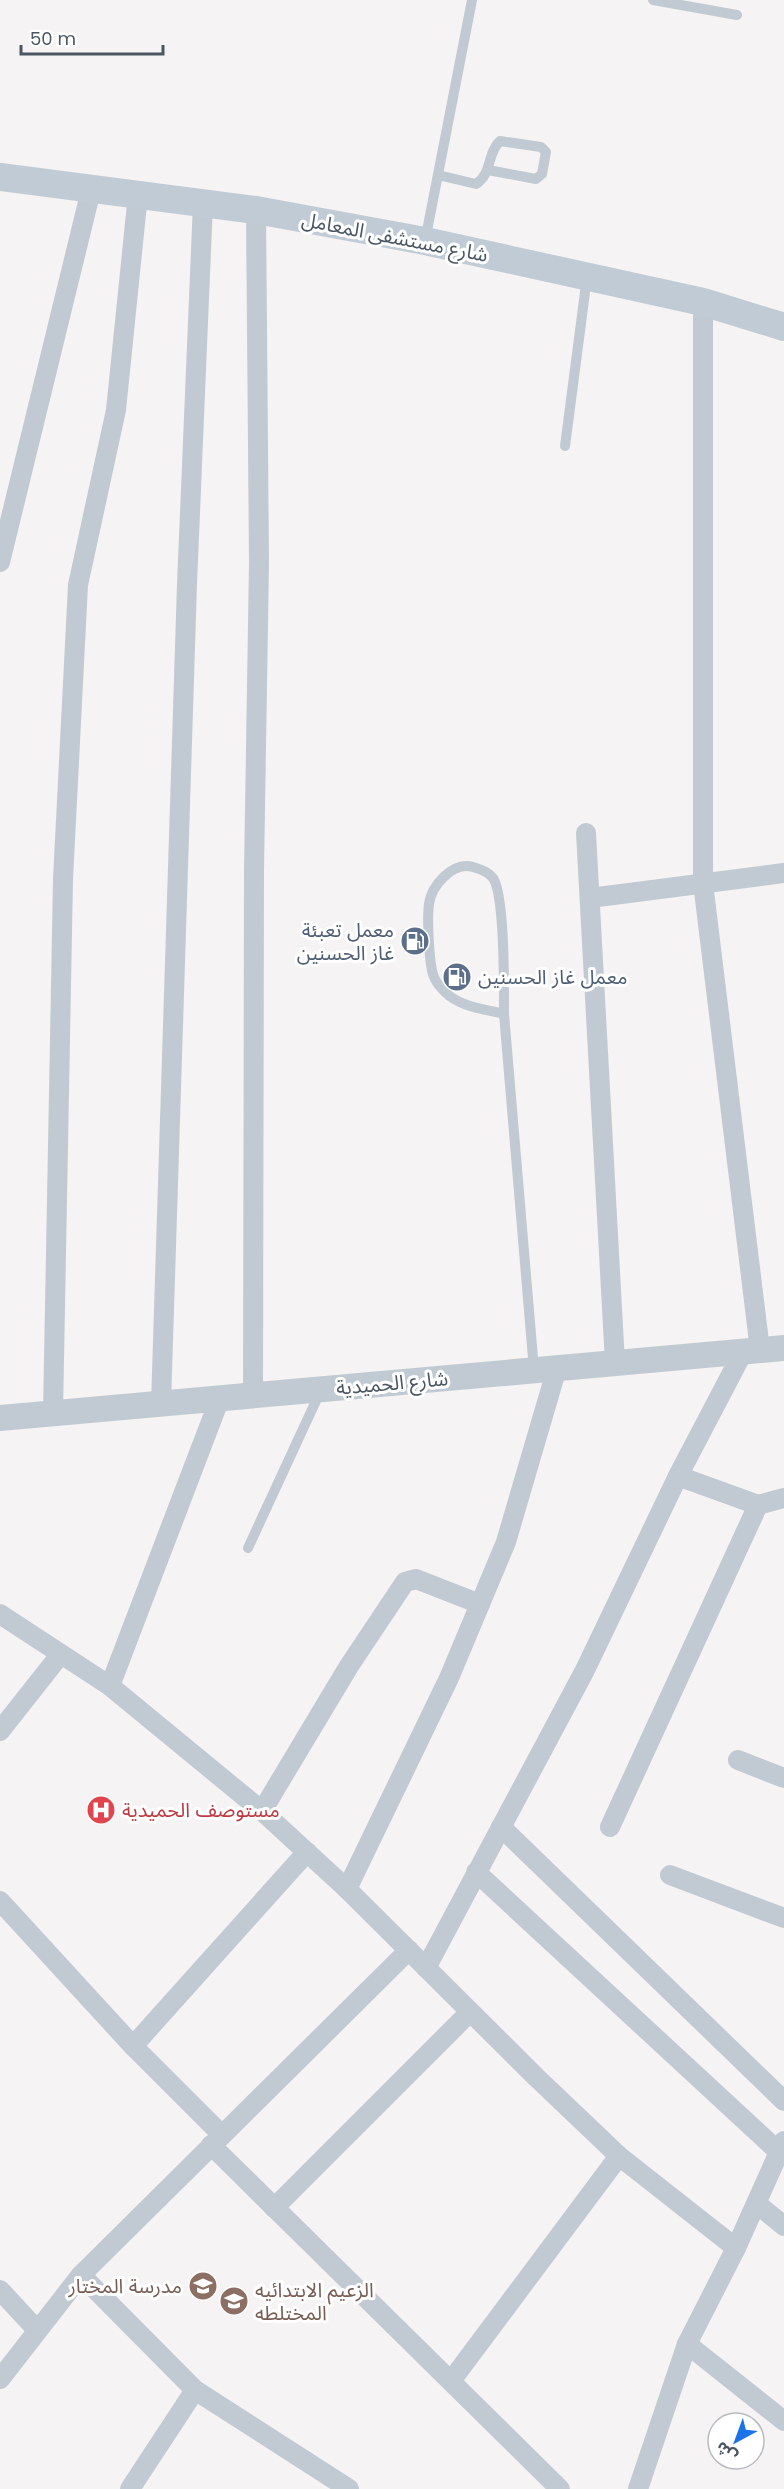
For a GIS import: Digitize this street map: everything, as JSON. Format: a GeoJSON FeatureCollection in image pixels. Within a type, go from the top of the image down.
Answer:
{"type":"FeatureCollection","features":[{"type":"Feature","properties":{"kind":"main road","name":"شارع مستشفى المعامل"},"geometry":{"type":"LineString","coordinates":[[0,177],[256,210],[425,241],[703,302],[784,327]]}},
{"type":"Feature","properties":{"kind":"street"},"geometry":{"type":"LineString","coordinates":[[0,562],[92,190]]}},
{"type":"Feature","properties":{"kind":"street"},"geometry":{"type":"LineString","coordinates":[[53,1413],[63,879],[78,585],[116,410],[138,194]]}},
{"type":"Feature","properties":{"kind":"street"},"geometry":{"type":"LineString","coordinates":[[161,1404],[186,584],[203,203]]}},
{"type":"Feature","properties":{"kind":"street"},"geometry":{"type":"LineString","coordinates":[[253,1395],[254,883],[259,563],[256,210]]}},
{"type":"Feature","properties":{"kind":"street"},"geometry":{"type":"LineString","coordinates":[[426,1968],[585,1670],[678,1476],[762,1350],[703,883],[703,302]]}},
{"type":"Feature","properties":{"kind":"street"},"geometry":{"type":"LineString","coordinates":[[586,833],[615,1363]]}},
{"type":"Feature","properties":{"kind":"street"},"geometry":{"type":"LineString","coordinates":[[590,898],[784,873]]}},
{"type":"Feature","properties":{"kind":"street","name":"شارع الحميدية"},"geometry":{"type":"LineString","coordinates":[[0,1418],[762,1350]]}},
{"type":"Feature","properties":{"kind":"street"},"geometry":{"type":"LineString","coordinates":[[347,1889],[449,1678],[506,1542],[546,1369]]}},
{"type":"Feature","properties":{"kind":"street"},"geometry":{"type":"LineString","coordinates":[[110,1686],[220,1398]]}},
{"type":"Feature","properties":{"kind":"street"},"geometry":{"type":"LineString","coordinates":[[678,1476],[758,1505],[784,1498]]}},
{"type":"Feature","properties":{"kind":"street"},"geometry":{"type":"LineString","coordinates":[[610,1827],[758,1505]]}},
{"type":"Feature","properties":{"kind":"street"},"geometry":{"type":"LineString","coordinates":[[262,1812],[349,1666],[405,1581],[416,1579],[480,1604]]}},
{"type":"Feature","properties":{"kind":"street"},"geometry":{"type":"LineString","coordinates":[[0,1614],[110,1686],[262,1812],[347,1889],[619,2156],[736,2248]]}},
{"type":"Feature","properties":{"kind":"street"},"geometry":{"type":"LineString","coordinates":[[0,1731],[60,1655]]}},
{"type":"Feature","properties":{"kind":"street"},"geometry":{"type":"LineString","coordinates":[[738,1760],[784,1778]]}},
{"type":"Feature","properties":{"kind":"street"},"geometry":{"type":"LineString","coordinates":[[501,1827],[784,2101]]}},
{"type":"Feature","properties":{"kind":"street"},"geometry":{"type":"LineString","coordinates":[[133,2046],[307,1852]]}},
{"type":"Feature","properties":{"kind":"street"},"geometry":{"type":"LineString","coordinates":[[476,1872],[781,2146],[757,2204],[687,2344],[639,2489]]}},
{"type":"Feature","properties":{"kind":"street"},"geometry":{"type":"LineString","coordinates":[[670,1875],[784,1918]]}},
{"type":"Feature","properties":{"kind":"street"},"geometry":{"type":"LineString","coordinates":[[0,1901],[133,2046],[274,2208],[560,2489]]}},
{"type":"Feature","properties":{"kind":"street"},"geometry":{"type":"LineString","coordinates":[[0,2379],[81,2275],[409,1950]]}},
{"type":"Feature","properties":{"kind":"street"},"geometry":{"type":"LineString","coordinates":[[274,2208],[470,2012]]}},
{"type":"Feature","properties":{"kind":"street"},"geometry":{"type":"LineString","coordinates":[[451,2381],[619,2156]]}},
{"type":"Feature","properties":{"kind":"street"},"geometry":{"type":"LineString","coordinates":[[757,2204],[784,2226]]}},
{"type":"Feature","properties":{"kind":"street"},"geometry":{"type":"LineString","coordinates":[[81,2275],[195,2391],[346,2488]]}},
{"type":"Feature","properties":{"kind":"street"},"geometry":{"type":"LineString","coordinates":[[0,2290],[37,2330]]}},
{"type":"Feature","properties":{"kind":"street"},"geometry":{"type":"LineString","coordinates":[[687,2344],[784,2421]]}},
{"type":"Feature","properties":{"kind":"street"},"geometry":{"type":"LineString","coordinates":[[130,2489],[195,2391]]}},
{"type":"Feature","properties":{"kind":"lane"},"geometry":{"type":"LineString","coordinates":[[425,241],[472,0]]}},
{"type":"Feature","properties":{"kind":"lane"},"geometry":{"type":"LineString","coordinates":[[653,0],[737,15]]}},
{"type":"Feature","properties":{"kind":"lane"},"geometry":{"type":"LineString","coordinates":[[438,175],[476,184],[482,181],[495,146],[500,141],[541,147],[546,152],[542,174],[536,179],[488,170]]}},
{"type":"Feature","properties":{"kind":"lane"},"geometry":{"type":"LineString","coordinates":[[565,446],[587,277]]}},
{"type":"Feature","properties":{"kind":"lane"},"geometry":{"type":"LineString","coordinates":[[504,1014],[462,1004],[446,992],[434,978],[430,962],[429,903],[441,881],[448,873],[457,869],[469,866],[483,870],[493,878],[499,895],[504,1014],[546,1369]]}},
{"type":"Feature","properties":{"kind":"lane"},"geometry":{"type":"LineString","coordinates":[[248,1548],[321,1389]]}},
{"type":"Feature","properties":{"kind":"place","name":"معمل تعبئة غاز الحسنين"},"geometry":{"type":"Point","coordinates":[415,941]}},
{"type":"Feature","properties":{"kind":"place","name":"معمل غاز الحسنين"},"geometry":{"type":"Point","coordinates":[457,977]}},
{"type":"Feature","properties":{"kind":"place","name":"مستوصف الحميدية"},"geometry":{"type":"Point","coordinates":[101,1810]}},
{"type":"Feature","properties":{"kind":"place","name":"مدرسة المختار"},"geometry":{"type":"Point","coordinates":[203,2286]}},
{"type":"Feature","properties":{"kind":"place","name":"الزعيم الابتدائيه المختلطه"},"geometry":{"type":"Point","coordinates":[234,2301]}}]}
